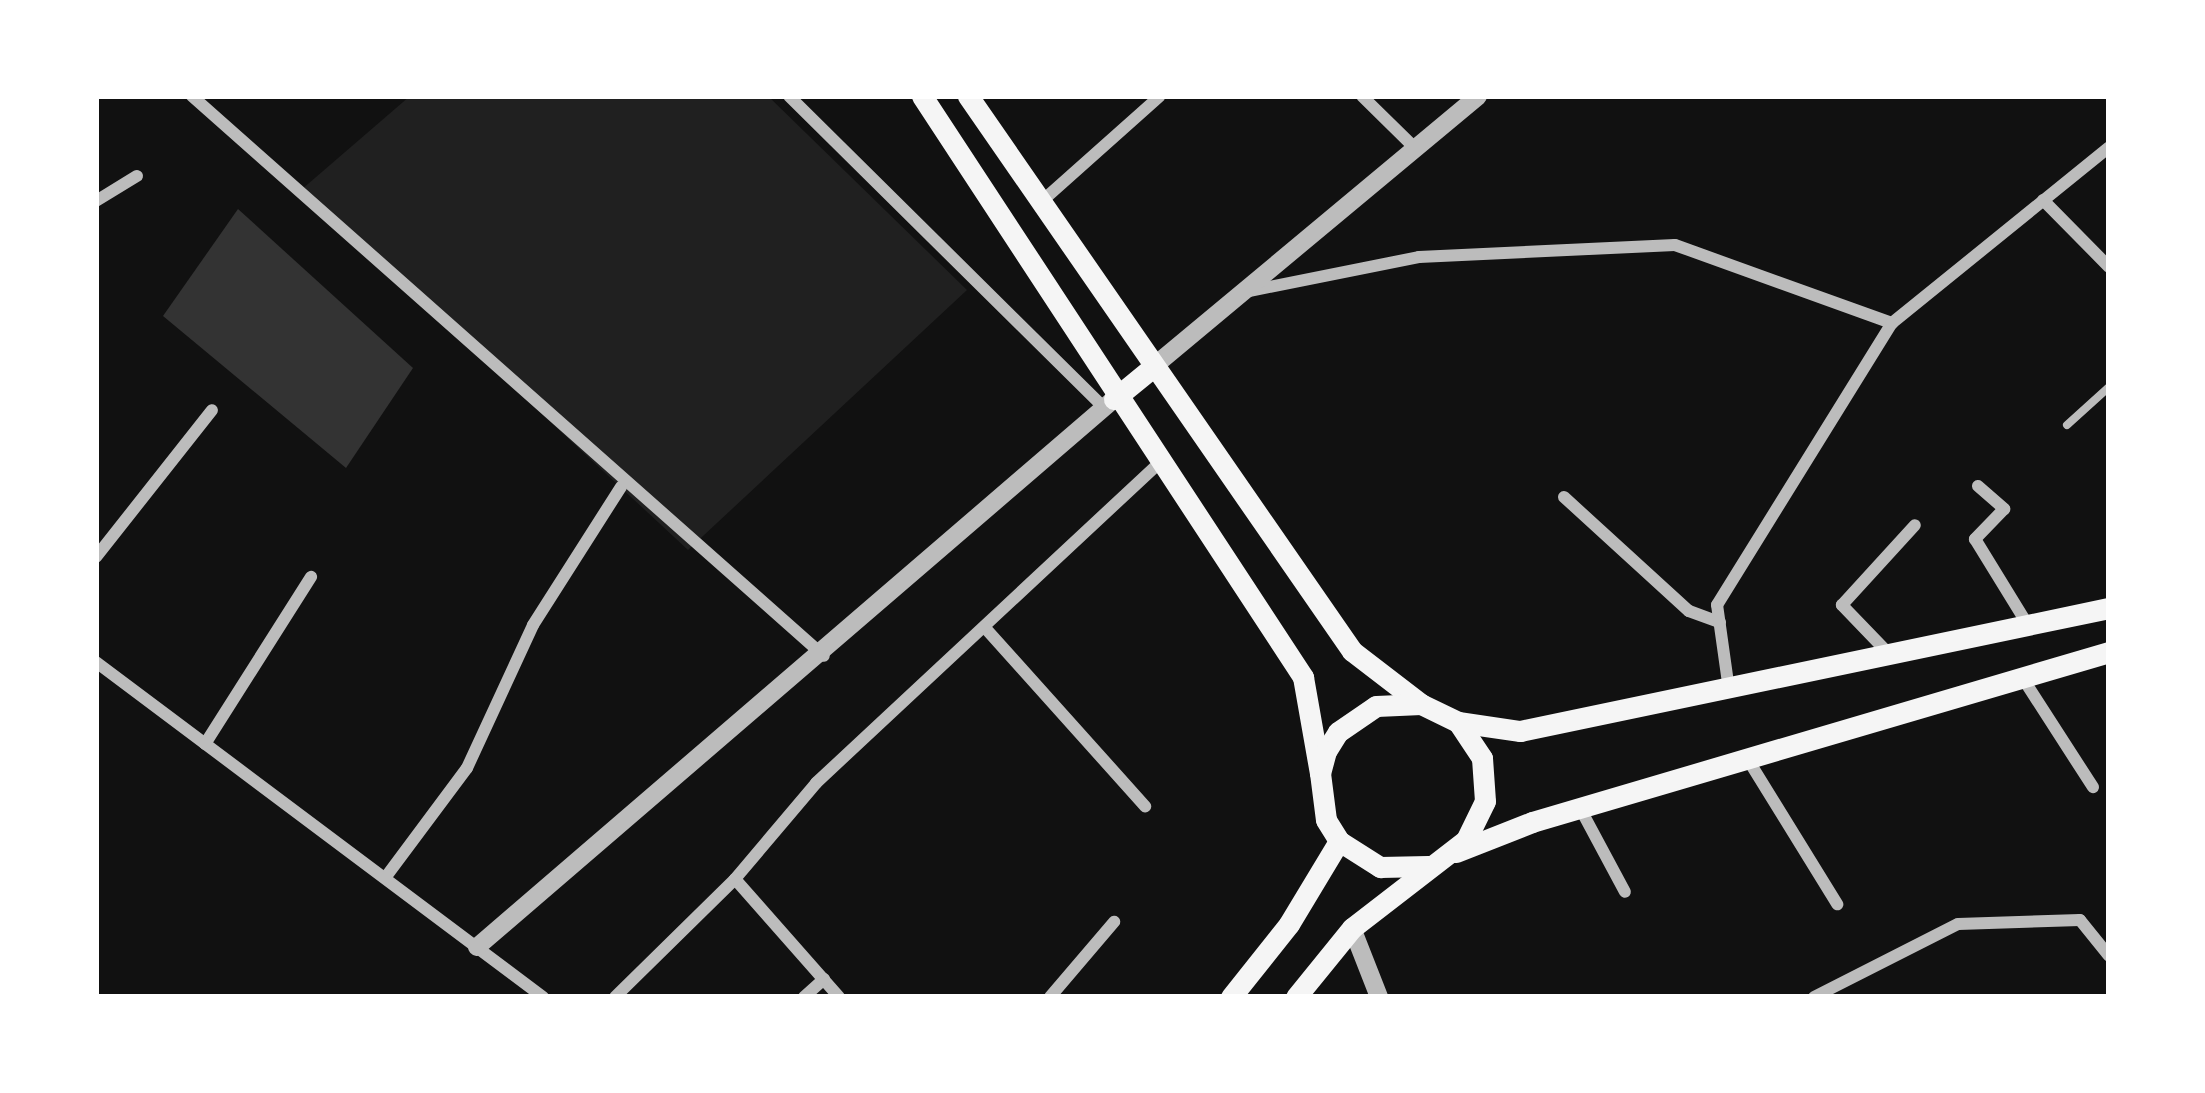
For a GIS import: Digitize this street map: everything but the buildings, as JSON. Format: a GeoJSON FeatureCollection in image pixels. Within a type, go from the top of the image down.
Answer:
{"type":"FeatureCollection","features":[{"type":"Feature","properties":{"kind":"main road"},"geometry":{"type":"LineString","coordinates":[[922,96],[1109,404],[1158,464],[1303,677],[1326,820],[1339,841],[1380,867],[1428,866]]}},
{"type":"Feature","properties":{"kind":"main road"},"geometry":{"type":"LineString","coordinates":[[968,96],[1352,651],[1421,704],[1458,722],[1520,731],[1892,657],[2109,608]]}},
{"type":"Feature","properties":{"kind":"main road"},"geometry":{"type":"LineString","coordinates":[[1109,404],[1153,367]]}},
{"type":"Feature","properties":{"kind":"main road"},"geometry":{"type":"LineString","coordinates":[[1296,997],[1352,928],[1428,866],[1450,855],[1580,808],[2109,652]]}},
{"type":"Feature","properties":{"kind":"main road"},"geometry":{"type":"LineString","coordinates":[[1319,773],[1338,732],[1356,716],[1398,702],[1421,704]]}},
{"type":"Feature","properties":{"kind":"main road"},"geometry":{"type":"LineString","coordinates":[[1450,855],[1485,801],[1482,758],[1458,722]]}},
{"type":"Feature","properties":{"kind":"main road"},"geometry":{"type":"LineString","coordinates":[[1231,997],[1289,924],[1339,841]]}},
{"type":"Feature","properties":{"kind":"street"},"geometry":{"type":"LineString","coordinates":[[192,96],[824,656]]}},
{"type":"Feature","properties":{"kind":"street"},"geometry":{"type":"LineString","coordinates":[[477,947],[824,656],[1109,404],[790,96]]}},
{"type":"Feature","properties":{"kind":"street"},"geometry":{"type":"LineString","coordinates":[[1362,96],[1415,148]]}},
{"type":"Feature","properties":{"kind":"street"},"geometry":{"type":"LineString","coordinates":[[1153,367],[1478,96]]}},
{"type":"Feature","properties":{"kind":"street"},"geometry":{"type":"LineString","coordinates":[[1040,202],[1159,97]]}},
{"type":"Feature","properties":{"kind":"street"},"geometry":{"type":"LineString","coordinates":[[1730,690],[1717,604],[1892,323],[2109,146]]}},
{"type":"Feature","properties":{"kind":"street"},"geometry":{"type":"LineString","coordinates":[[96,201],[137,176]]}},
{"type":"Feature","properties":{"kind":"street"},"geometry":{"type":"LineString","coordinates":[[2043,200],[2109,266]]}},
{"type":"Feature","properties":{"kind":"street"},"geometry":{"type":"LineString","coordinates":[[1243,292],[1419,257],[1675,245],[1892,323]]}},
{"type":"Feature","properties":{"kind":"street"},"geometry":{"type":"LineString","coordinates":[[96,557],[212,410]]}},
{"type":"Feature","properties":{"kind":"street"},"geometry":{"type":"LineString","coordinates":[[615,997],[735,879],[816,783],[987,630],[1158,464]]}},
{"type":"Feature","properties":{"kind":"street"},"geometry":{"type":"LineString","coordinates":[[1978,486],[2004,509],[1975,539],[2029,626]]}},
{"type":"Feature","properties":{"kind":"street"},"geometry":{"type":"LineString","coordinates":[[385,878],[467,768],[533,625],[621,487]]}},
{"type":"Feature","properties":{"kind":"street"},"geometry":{"type":"LineString","coordinates":[[1564,497],[1689,611],[1720,622]]}},
{"type":"Feature","properties":{"kind":"street"},"geometry":{"type":"LineString","coordinates":[[1892,657],[1842,605],[1915,525]]}},
{"type":"Feature","properties":{"kind":"street"},"geometry":{"type":"LineString","coordinates":[[205,744],[311,577]]}},
{"type":"Feature","properties":{"kind":"street"},"geometry":{"type":"LineString","coordinates":[[987,630],[1145,806]]}},
{"type":"Feature","properties":{"kind":"street"},"geometry":{"type":"LineString","coordinates":[[96,662],[543,997]]}},
{"type":"Feature","properties":{"kind":"street"},"geometry":{"type":"LineString","coordinates":[[2022,676],[2093,787]]}},
{"type":"Feature","properties":{"kind":"street"},"geometry":{"type":"LineString","coordinates":[[1747,758],[1837,904]]}},
{"type":"Feature","properties":{"kind":"street"},"geometry":{"type":"LineString","coordinates":[[1580,808],[1625,892]]}},
{"type":"Feature","properties":{"kind":"street"},"geometry":{"type":"LineString","coordinates":[[735,879],[839,997]]}},
{"type":"Feature","properties":{"kind":"street"},"geometry":{"type":"LineString","coordinates":[[1814,997],[1958,924],[2080,920],[2109,956]]}},
{"type":"Feature","properties":{"kind":"street"},"geometry":{"type":"LineString","coordinates":[[1050,997],[1114,922]]}},
{"type":"Feature","properties":{"kind":"street"},"geometry":{"type":"LineString","coordinates":[[1352,928],[1379,997]]}},
{"type":"Feature","properties":{"kind":"street"},"geometry":{"type":"LineString","coordinates":[[804,997],[824,979]]}},
{"type":"Feature","properties":{"kind":"lane"},"geometry":{"type":"LineString","coordinates":[[2067,425],[2109,387]]}},
{"type":"Feature","properties":{"kind":"shaded area"},"geometry":{"type":"Polygon","coordinates":[[[410,96],[768,96],[967,290],[688,550],[301,190],[410,96]]]}},
{"type":"Feature","properties":{"kind":"shaded area"},"geometry":{"type":"Polygon","coordinates":[[[238,209],[413,368],[346,468],[163,316],[238,209]]]}}]}
